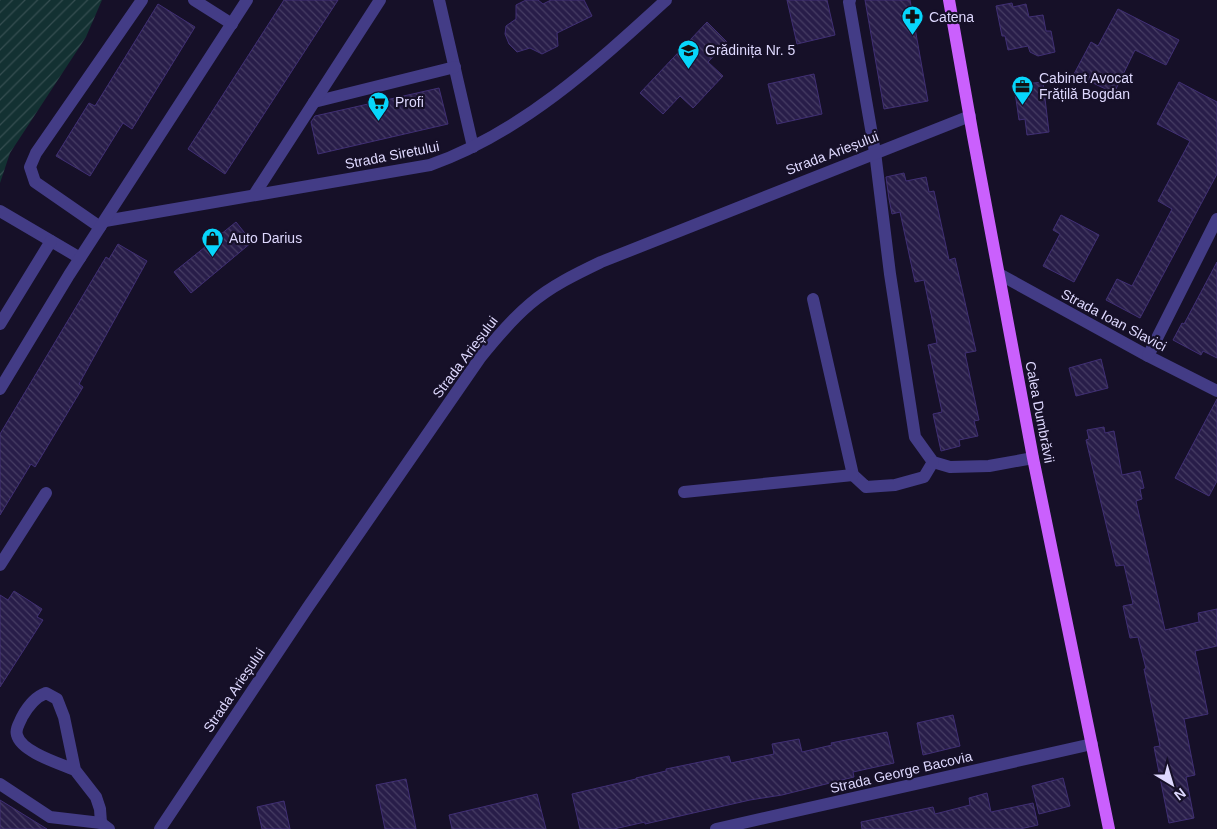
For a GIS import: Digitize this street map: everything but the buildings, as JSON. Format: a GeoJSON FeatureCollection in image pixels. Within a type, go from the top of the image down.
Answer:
{"type":"FeatureCollection","features":[{"type":"Feature","properties":{"kind":"main road","name":"Calea Dumbrăvii"},"geometry":{"type":"LineString","coordinates":[[949,0],[1033,458],[1109,829]]}},
{"type":"Feature","properties":{"kind":"street"},"geometry":{"type":"LineString","coordinates":[[103,224],[35,182],[30,168],[36,153],[142,0]]}},
{"type":"Feature","properties":{"kind":"street"},"geometry":{"type":"LineString","coordinates":[[194,0],[232,24]]}},
{"type":"Feature","properties":{"kind":"street"},"geometry":{"type":"LineString","coordinates":[[0,389],[80,258],[247,0]]}},
{"type":"Feature","properties":{"kind":"street"},"geometry":{"type":"LineString","coordinates":[[254,195],[380,0]]}},
{"type":"Feature","properties":{"kind":"street"},"geometry":{"type":"LineString","coordinates":[[439,0],[474,147]]}},
{"type":"Feature","properties":{"kind":"street","name":"Strada Siretului"},"geometry":{"type":"LineString","coordinates":[[103,224],[254,195],[430,165],[456,156],[536,109],[621,41],[666,0]]}},
{"type":"Feature","properties":{"kind":"street"},"geometry":{"type":"LineString","coordinates":[[850,0],[875,152],[890,274],[915,437],[933,462],[950,467],[989,466],[1033,458]]}},
{"type":"Feature","properties":{"kind":"street"},"geometry":{"type":"LineString","coordinates":[[314,102],[455,67]]}},
{"type":"Feature","properties":{"kind":"street","name":"Strada Arieșului"},"geometry":{"type":"LineString","coordinates":[[160,829],[319,591],[480,358],[505,327],[531,303],[555,286],[601,262],[970,116]]}},
{"type":"Feature","properties":{"kind":"street"},"geometry":{"type":"LineString","coordinates":[[0,211],[80,258]]}},
{"type":"Feature","properties":{"kind":"street"},"geometry":{"type":"LineString","coordinates":[[1148,356],[1217,219]]}},
{"type":"Feature","properties":{"kind":"street"},"geometry":{"type":"LineString","coordinates":[[0,324],[51,241]]}},
{"type":"Feature","properties":{"kind":"street","name":"Strada Ioan Slavici"},"geometry":{"type":"LineString","coordinates":[[999,274],[1148,356],[1217,391]]}},
{"type":"Feature","properties":{"kind":"street"},"geometry":{"type":"LineString","coordinates":[[813,299],[852,475],[866,487],[895,485],[924,477],[933,462]]}},
{"type":"Feature","properties":{"kind":"street"},"geometry":{"type":"LineString","coordinates":[[684,492],[852,475]]}},
{"type":"Feature","properties":{"kind":"street"},"geometry":{"type":"LineString","coordinates":[[0,566],[46,493]]}},
{"type":"Feature","properties":{"kind":"street"},"geometry":{"type":"LineString","coordinates":[[0,784],[50,817],[105,826],[96,797],[75,770],[64,717],[57,699],[46,693],[37,696],[17,727],[17,735],[24,746],[75,770]]}},
{"type":"Feature","properties":{"kind":"street","name":"Strada George Bacovia"},"geometry":{"type":"LineString","coordinates":[[716,829],[1092,744]]}},
{"type":"Feature","properties":{"kind":"green space"},"geometry":{"type":"Polygon","coordinates":[[[0,0],[102,0],[86,37],[10,153],[0,183],[0,0]]]}},
{"type":"Feature","properties":{"kind":"place","name":"Catena"},"geometry":{"type":"Point","coordinates":[913,36]}},
{"type":"Feature","properties":{"kind":"place","name":"Grădinița Nr. 5"},"geometry":{"type":"Point","coordinates":[689,69]}},
{"type":"Feature","properties":{"kind":"place","name":"Cabinet Avocat Frățilă Bogdan"},"geometry":{"type":"Point","coordinates":[1023,105]}},
{"type":"Feature","properties":{"kind":"place","name":"Profi"},"geometry":{"type":"Point","coordinates":[379,121]}},
{"type":"Feature","properties":{"kind":"place","name":"Auto Darius"},"geometry":{"type":"Point","coordinates":[213,257]}}]}
